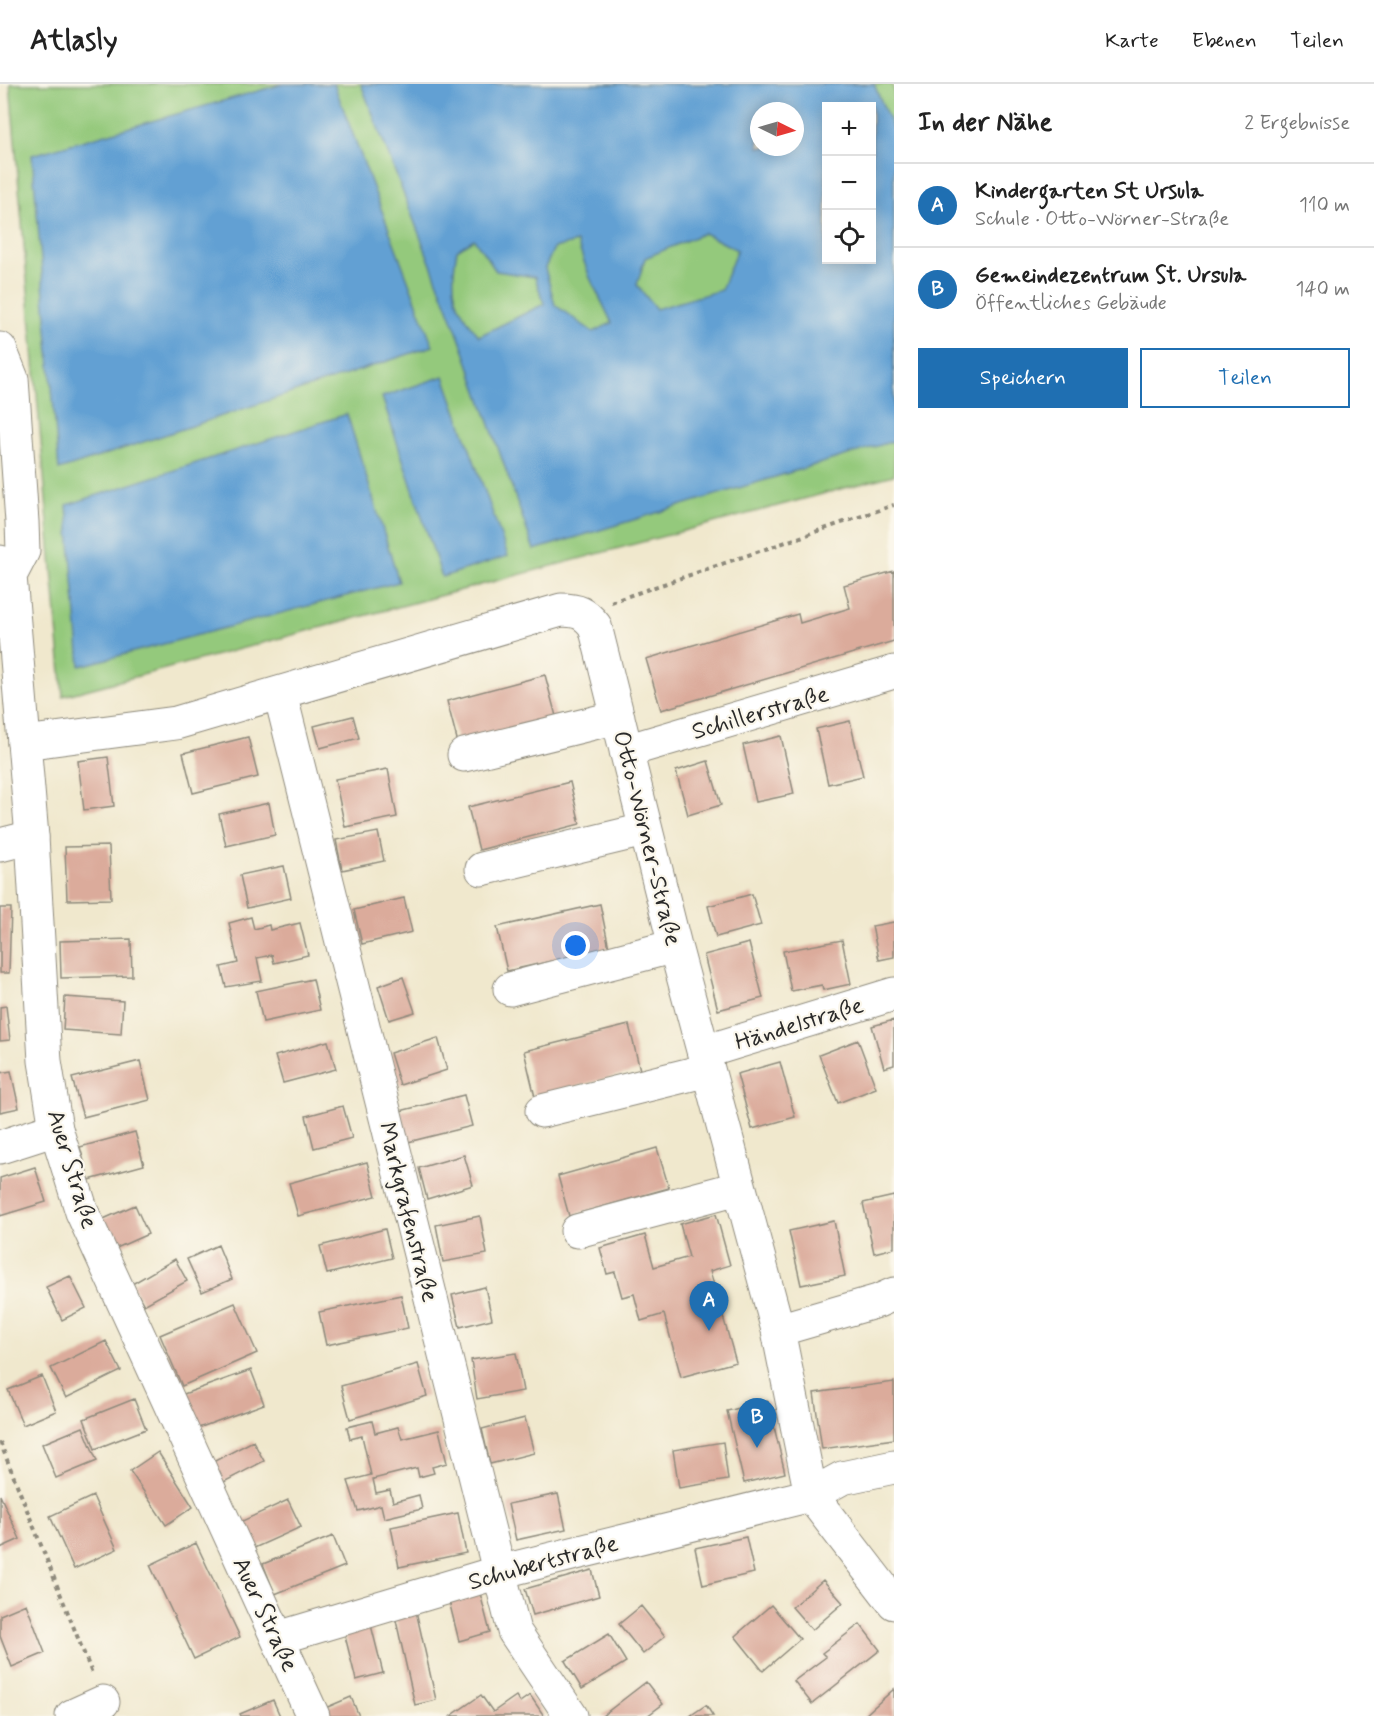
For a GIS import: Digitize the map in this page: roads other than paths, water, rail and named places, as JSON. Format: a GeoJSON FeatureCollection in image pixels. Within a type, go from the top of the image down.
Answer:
{"type":"FeatureCollection","features":[{"type":"Feature","properties":{"kind":"street","name":"Auer Straße"},"geometry":{"type":"LineString","coordinates":[[0,349],[12,379],[23,551],[3,571],[24,743],[45,1061],[56,1129],[82,1212],[313,1716]]}},
{"type":"Feature","properties":{"kind":"street","name":"Otto-Wörner-Straße"},"geometry":{"type":"LineString","coordinates":[[280,693],[561,610],[575,610],[587,615],[595,627],[644,830],[738,1188],[778,1330],[811,1495],[894,1603]]}},
{"type":"Feature","properties":{"kind":"street","name":"Schillerstraße"},"geometry":{"type":"LineString","coordinates":[[626,751],[894,672]]}},
{"type":"Feature","properties":{"kind":"street"},"geometry":{"type":"LineString","coordinates":[[24,743],[176,723],[280,693]]}},
{"type":"Feature","properties":{"kind":"street","name":"Markgrafenstraße"},"geometry":{"type":"LineString","coordinates":[[280,693],[514,1631],[571,1716]]}},
{"type":"Feature","properties":{"kind":"street"},"geometry":{"type":"LineString","coordinates":[[464,755],[618,717]]}},
{"type":"Feature","properties":{"kind":"street"},"geometry":{"type":"LineString","coordinates":[[482,869],[644,830]]}},
{"type":"Feature","properties":{"kind":"street"},"geometry":{"type":"LineString","coordinates":[[0,844],[32,837]]}},
{"type":"Feature","properties":{"kind":"street"},"geometry":{"type":"LineString","coordinates":[[510,989],[675,945]]}},
{"type":"Feature","properties":{"kind":"street","name":"Händelstraße"},"geometry":{"type":"LineString","coordinates":[[542,1111],[706,1061],[894,994]]}},
{"type":"Feature","properties":{"kind":"street"},"geometry":{"type":"LineString","coordinates":[[0,1147],[56,1129]]}},
{"type":"Feature","properties":{"kind":"street"},"geometry":{"type":"LineString","coordinates":[[577,1231],[738,1188]]}},
{"type":"Feature","properties":{"kind":"street"},"geometry":{"type":"LineString","coordinates":[[778,1330],[878,1301],[894,1294]]}},
{"type":"Feature","properties":{"kind":"street","name":"Schubertstraße"},"geometry":{"type":"LineString","coordinates":[[278,1638],[499,1572],[811,1495],[842,1478],[894,1467]]}},
{"type":"Feature","properties":{"kind":"street"},"geometry":{"type":"LineString","coordinates":[[72,1716],[103,1702]]}},
{"type":"Feature","properties":{"kind":"water"},"geometry":{"type":"Polygon","coordinates":[[[283,84],[334,84],[433,346],[59,470],[32,155],[283,84]]]}},
{"type":"Feature","properties":{"kind":"water"},"geometry":{"type":"Polygon","coordinates":[[[361,84],[874,84],[894,132],[894,441],[534,550],[459,337],[361,84]],[[704,233],[645,258],[637,285],[656,309],[721,290],[737,250],[704,233]],[[474,239],[457,250],[454,277],[456,296],[464,315],[479,336],[544,304],[535,277],[496,271],[474,239]],[[577,242],[554,248],[545,268],[555,305],[593,332],[612,323],[590,278],[577,242]]]}},
{"type":"Feature","properties":{"kind":"water"},"geometry":{"type":"Polygon","coordinates":[[[444,376],[508,556],[442,577],[382,397],[444,376]]]}},
{"type":"Feature","properties":{"kind":"water"},"geometry":{"type":"Polygon","coordinates":[[[347,414],[399,582],[80,666],[67,505],[347,414]]]}},
{"type":"Feature","properties":{"kind":"place","name":"Kindergarten St Ursula"},"geometry":{"type":"Point","coordinates":[709,1331]}},
{"type":"Feature","properties":{"kind":"place","name":"Gemeindezentrum St. Ursula"},"geometry":{"type":"Point","coordinates":[757,1448]}}]}
